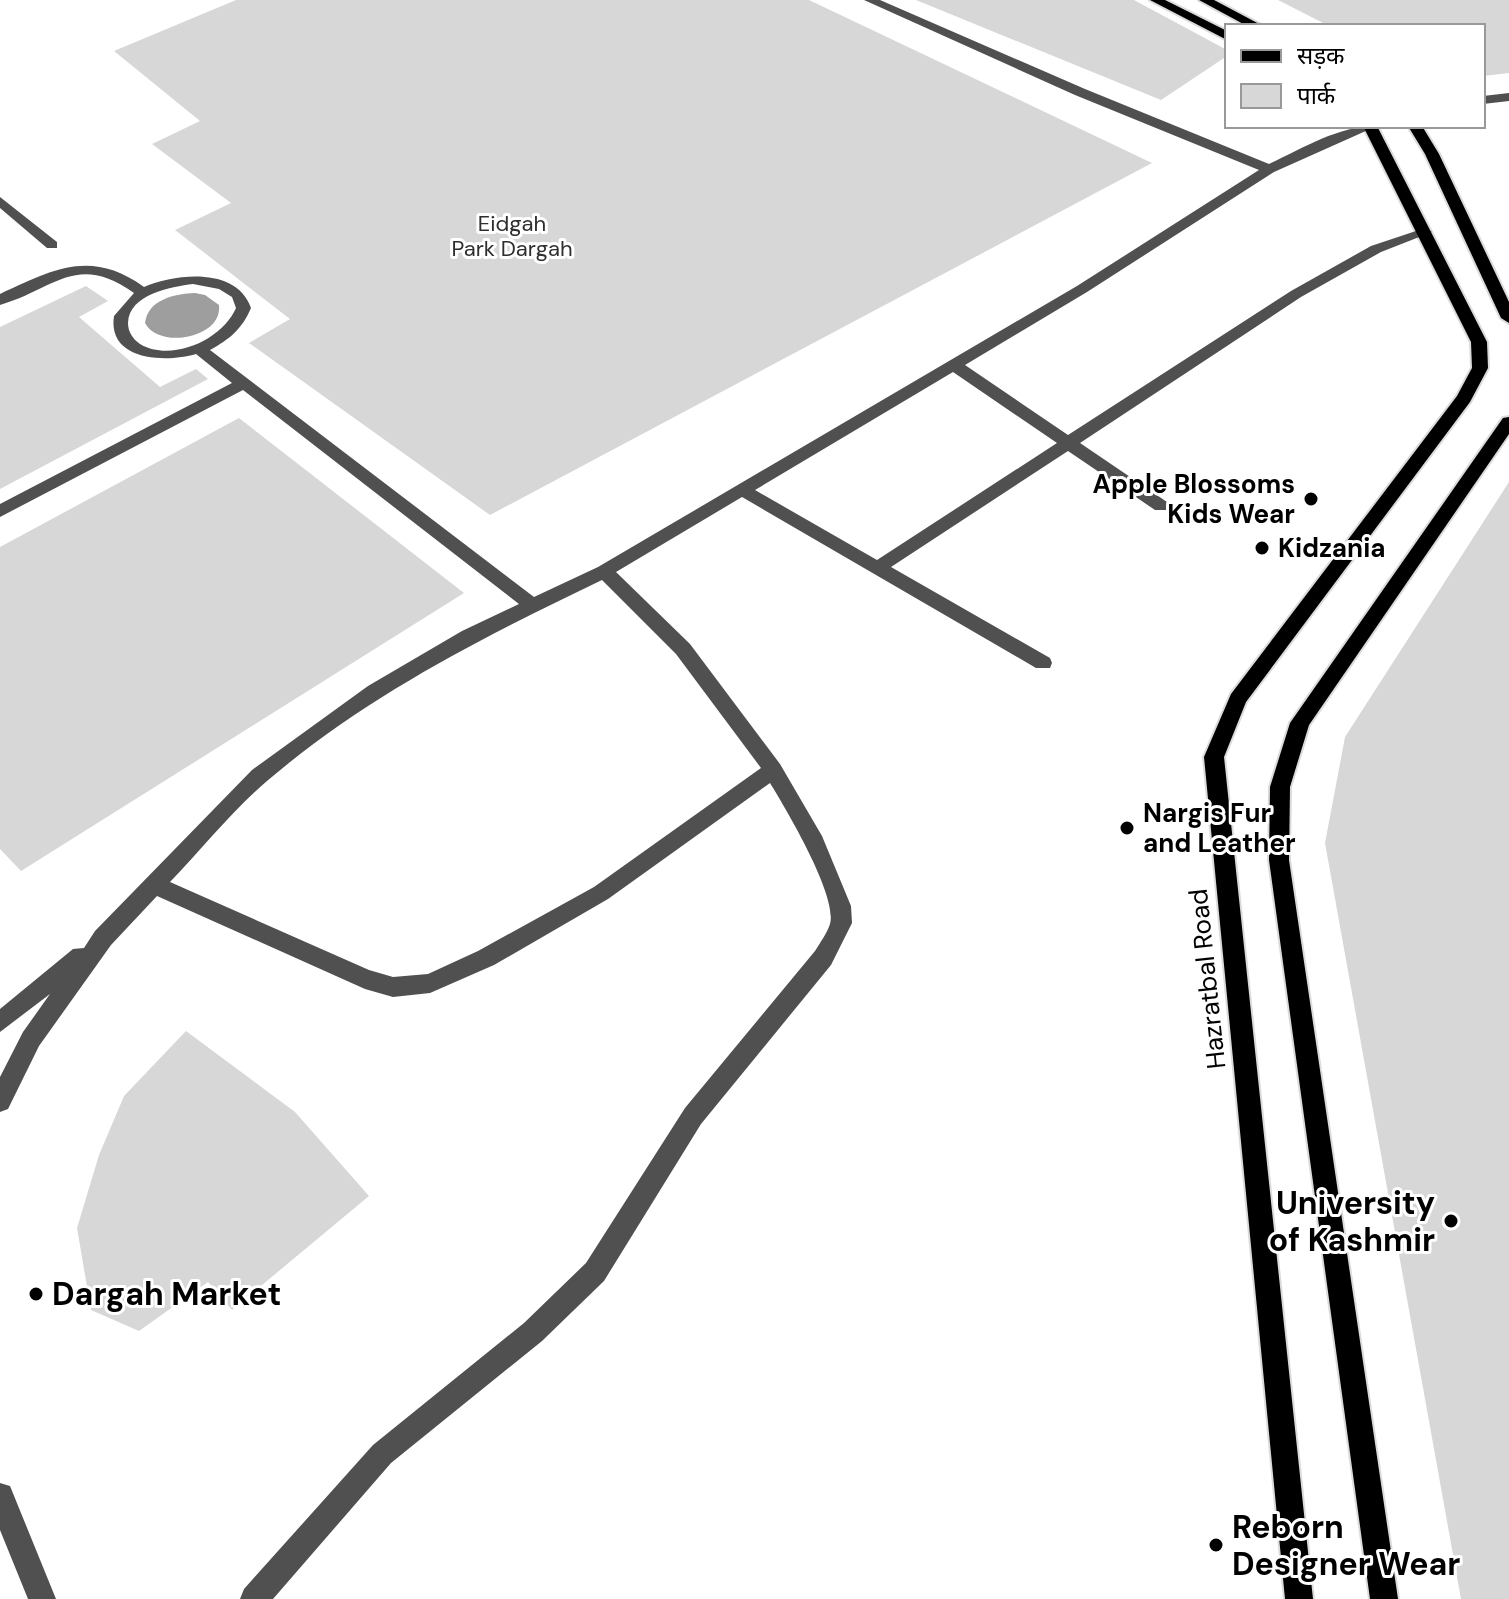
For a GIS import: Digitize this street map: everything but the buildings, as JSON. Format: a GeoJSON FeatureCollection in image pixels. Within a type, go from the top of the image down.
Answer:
{"type":"FeatureCollection","features":[{"type":"Feature","properties":{"kind":"main road"},"geometry":{"type":"LineString","coordinates":[[1156,0],[1225,35]]}},
{"type":"Feature","properties":{"kind":"main road"},"geometry":{"type":"LineString","coordinates":[[1205,0],[1253,24]]}},
{"type":"Feature","properties":{"kind":"main road","name":"Hazratbal Road"},"geometry":{"type":"LineString","coordinates":[[1299,1599],[1214,757],[1238,699],[1464,398],[1480,368],[1479,342],[1371,128]]}},
{"type":"Feature","properties":{"kind":"main road"},"geometry":{"type":"LineString","coordinates":[[1416,128],[1432,154],[1509,318]]}},
{"type":"Feature","properties":{"kind":"main road"},"geometry":{"type":"LineString","coordinates":[[1384,1599],[1279,860],[1280,787],[1300,723],[1509,422]]}},
{"type":"Feature","properties":{"kind":"street"},"geometry":{"type":"LineString","coordinates":[[870,0],[1080,92],[1269,169]]}},
{"type":"Feature","properties":{"kind":"street"},"geometry":{"type":"LineString","coordinates":[[1485,100],[1509,97]]}},
{"type":"Feature","properties":{"kind":"street"},"geometry":{"type":"LineString","coordinates":[[0,1022],[103,938],[259,776],[375,691],[468,636],[604,571],[1082,289],[1269,169],[1364,128]]}},
{"type":"Feature","properties":{"kind":"street"},"geometry":{"type":"LineString","coordinates":[[0,201],[52,245]]}},
{"type":"Feature","properties":{"kind":"street"},"geometry":{"type":"LineString","coordinates":[[877,568],[1330,273],[1376,249],[1425,232]]}},
{"type":"Feature","properties":{"kind":"street"},"geometry":{"type":"LineString","coordinates":[[0,300],[58,276],[105,270],[144,293]]}},
{"type":"Feature","properties":{"kind":"street"},"geometry":{"type":"LineString","coordinates":[[193,280],[220,283],[238,294],[243,305],[242,317],[233,330],[199,349],[156,354],[138,350],[125,342],[119,331],[119,319],[126,307],[144,293],[173,282],[193,280]]}},
{"type":"Feature","properties":{"kind":"street"},"geometry":{"type":"LineString","coordinates":[[199,349],[533,605]]}},
{"type":"Feature","properties":{"kind":"street"},"geometry":{"type":"LineString","coordinates":[[954,365],[1161,506]]}},
{"type":"Feature","properties":{"kind":"street"},"geometry":{"type":"LineString","coordinates":[[0,511],[244,383]]}},
{"type":"Feature","properties":{"kind":"street"},"geometry":{"type":"LineString","coordinates":[[742,490],[1043,663]]}},
{"type":"Feature","properties":{"kind":"street"},"geometry":{"type":"LineString","coordinates":[[254,1599],[382,1454],[533,1332],[595,1272],[693,1116],[834,942],[841,923],[840,906],[812,836],[773,770],[683,649],[604,571]]}},
{"type":"Feature","properties":{"kind":"street"},"geometry":{"type":"LineString","coordinates":[[154,885],[365,979],[393,987],[430,983],[486,958],[601,893],[773,770]]}},
{"type":"Feature","properties":{"kind":"street"},"geometry":{"type":"LineString","coordinates":[[0,1101],[31,1039],[103,938]]}},
{"type":"Feature","properties":{"kind":"street"},"geometry":{"type":"LineString","coordinates":[[0,1496],[42,1599]]}},
{"type":"Feature","properties":{"kind":"green space","name":"Eidgah Park Dargah"},"geometry":{"type":"Polygon","coordinates":[[[236,0],[809,0],[1152,163],[490,515],[249,343],[290,319],[175,230],[231,203],[152,144],[200,121],[114,51],[236,0]]]}},
{"type":"Feature","properties":{"kind":"green space"},"geometry":{"type":"Polygon","coordinates":[[[916,0],[1134,0],[1225,49],[1225,57],[1161,100],[916,0]]]}},
{"type":"Feature","properties":{"kind":"green space"},"geometry":{"type":"Polygon","coordinates":[[[1278,0],[1509,0],[1509,73],[1485,76],[1485,24],[1325,24],[1278,0]]]}},
{"type":"Feature","properties":{"kind":"green space"},"geometry":{"type":"Polygon","coordinates":[[[86,286],[108,301],[79,317],[160,387],[196,369],[208,379],[0,489],[0,327],[86,286]]]}},
{"type":"Feature","properties":{"kind":"green space"},"geometry":{"type":"Polygon","coordinates":[[[239,418],[464,593],[21,871],[0,849],[0,547],[239,418]]]}},
{"type":"Feature","properties":{"kind":"green space","name":"University of Kashmir"},"geometry":{"type":"Polygon","coordinates":[[[1509,482],[1509,1599],[1461,1599],[1325,843],[1345,737],[1509,482]]]}},
{"type":"Feature","properties":{"kind":"green space"},"geometry":{"type":"Polygon","coordinates":[[[186,1031],[295,1112],[369,1196],[232,1310],[208,1282],[139,1331],[91,1310],[77,1228],[99,1155],[124,1096],[186,1031]]]}},
{"type":"Feature","properties":{"kind":"shaded area"},"geometry":{"type":"Polygon","coordinates":[[[195,293],[205,295],[219,305],[218,316],[211,326],[201,332],[176,338],[163,336],[145,323],[151,308],[157,303],[195,293]]]}},
{"type":"Feature","properties":{"kind":"place","name":"Apple Blossoms Kids Wear"},"geometry":{"type":"Point","coordinates":[1311,499]}},
{"type":"Feature","properties":{"kind":"place","name":"Kidzania"},"geometry":{"type":"Point","coordinates":[1262,548]}},
{"type":"Feature","properties":{"kind":"place","name":"Nargis Fur and Leather"},"geometry":{"type":"Point","coordinates":[1127,828]}},
{"type":"Feature","properties":{"kind":"place","name":"University of Kashmir"},"geometry":{"type":"Point","coordinates":[1451,1221]}},
{"type":"Feature","properties":{"kind":"place","name":"Dargah Market"},"geometry":{"type":"Point","coordinates":[36,1294]}},
{"type":"Feature","properties":{"kind":"place","name":"Reborn Designer Wear"},"geometry":{"type":"Point","coordinates":[1216,1545]}}]}
